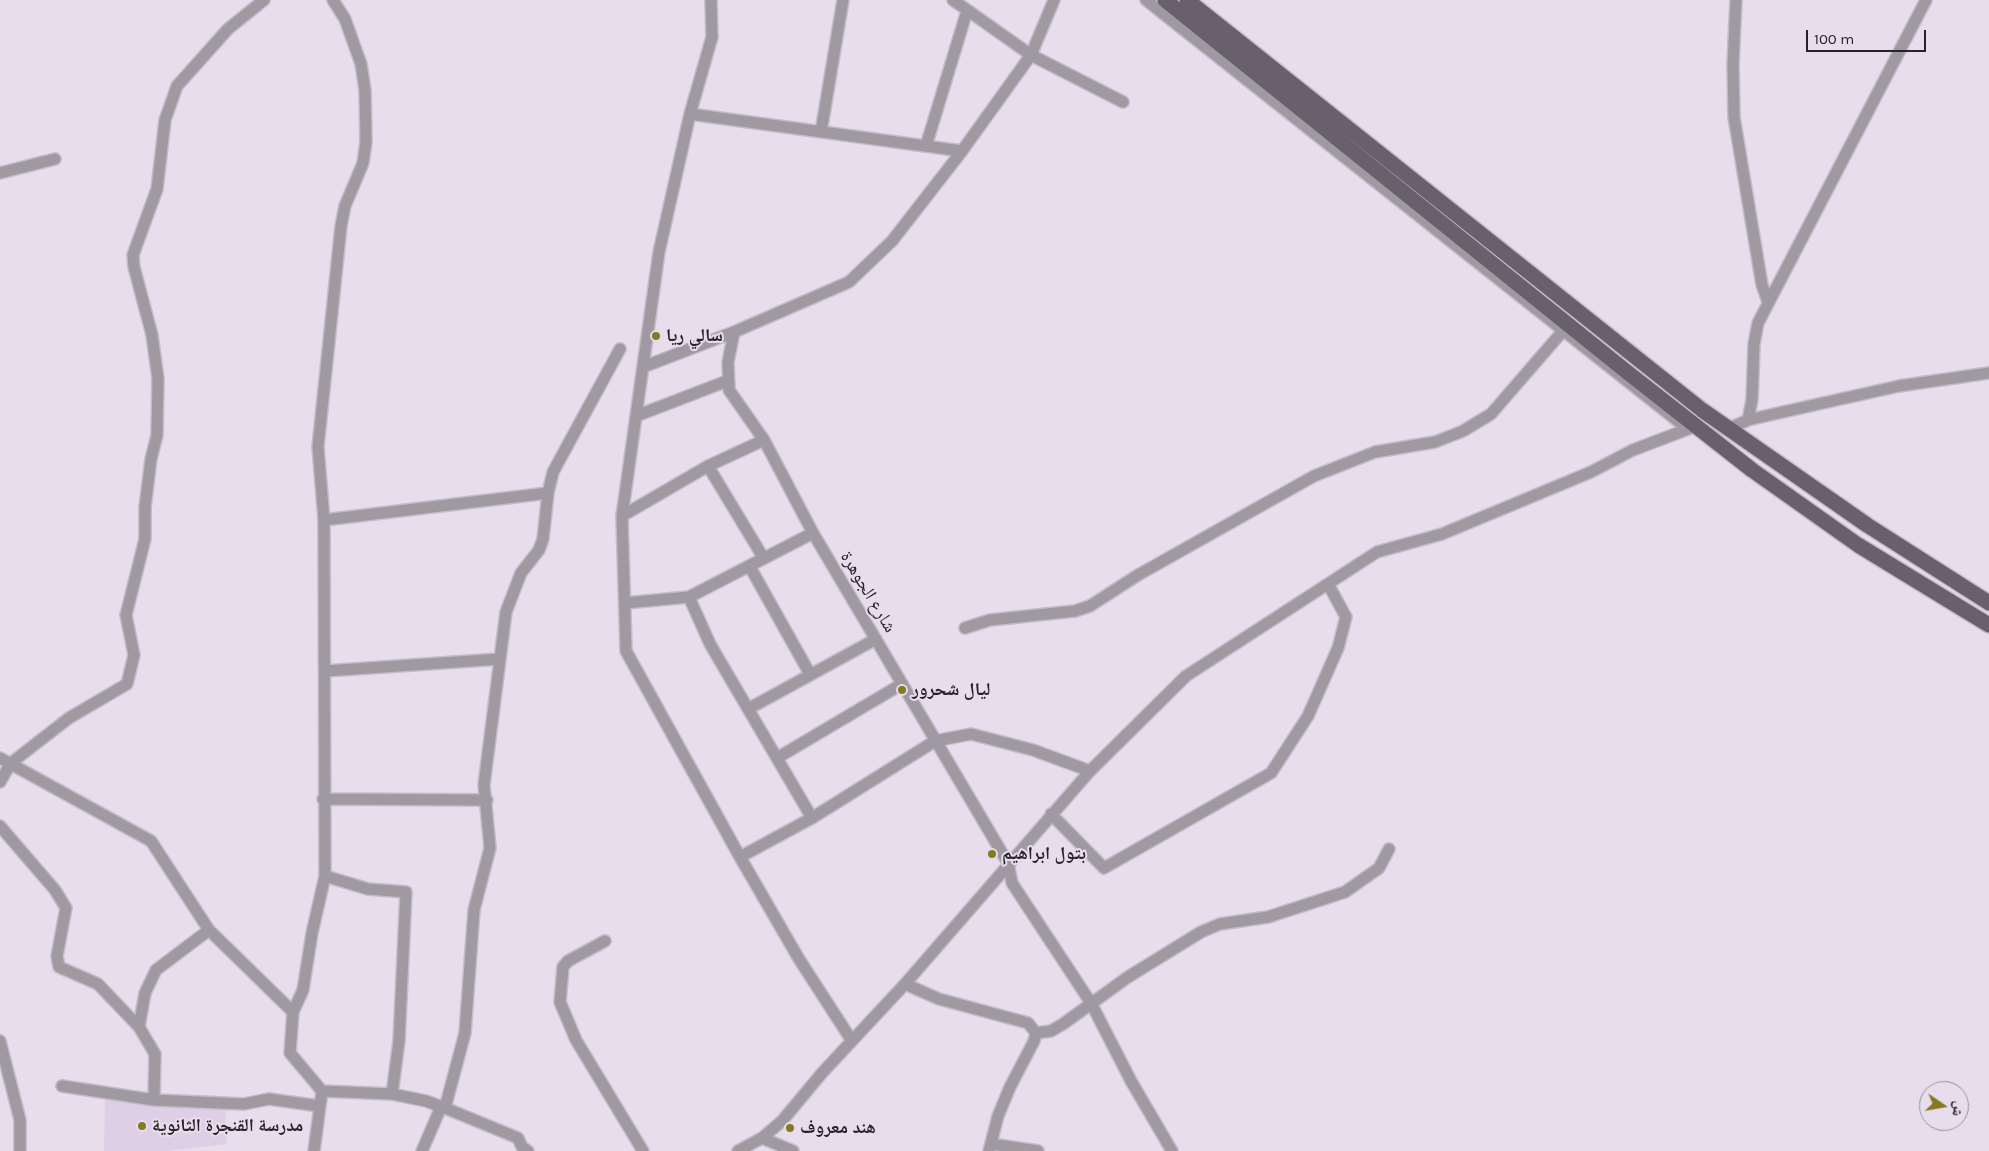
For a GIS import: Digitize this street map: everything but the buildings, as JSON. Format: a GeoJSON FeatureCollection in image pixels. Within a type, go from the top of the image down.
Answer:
{"type":"FeatureCollection","features":[{"type":"Feature","properties":{"kind":"main road"},"geometry":{"type":"LineString","coordinates":[[1165,0],[1692,427],[1858,545],[1989,625]]}},
{"type":"Feature","properties":{"kind":"main road"},"geometry":{"type":"LineString","coordinates":[[1186,0],[1728,429],[1867,525],[1989,603]]}},
{"type":"Feature","properties":{"kind":"street"},"geometry":{"type":"LineString","coordinates":[[0,782],[5,761],[69,718],[128,684],[134,655],[126,615],[145,539],[145,507],[151,459],[158,435],[158,379],[152,335],[134,267],[133,255],[155,196],[166,120],[177,86],[228,29],[264,0]]}},
{"type":"Feature","properties":{"kind":"street"},"geometry":{"type":"LineString","coordinates":[[333,0],[345,19],[361,64],[365,90],[366,142],[363,163],[345,206],[340,226],[318,448],[324,520],[324,876],[303,990],[294,1012],[290,1053],[322,1091],[392,1094],[443,1107],[518,1138],[522,1147],[528,1151]]}},
{"type":"Feature","properties":{"kind":"street"},"geometry":{"type":"LineString","coordinates":[[711,0],[712,37],[690,114],[659,252],[622,516],[626,651],[799,960],[852,1041]]}},
{"type":"Feature","properties":{"kind":"street"},"geometry":{"type":"LineString","coordinates":[[821,132],[842,0]]}},
{"type":"Feature","properties":{"kind":"street"},"geometry":{"type":"LineString","coordinates":[[953,0],[1031,55],[1123,102]]}},
{"type":"Feature","properties":{"kind":"street"},"geometry":{"type":"LineString","coordinates":[[643,367],[734,332],[849,282],[892,242],[962,151],[1031,55],[1054,0]]}},
{"type":"Feature","properties":{"kind":"street"},"geometry":{"type":"LineString","coordinates":[[1146,0],[1562,332],[1692,427]]}},
{"type":"Feature","properties":{"kind":"street"},"geometry":{"type":"LineString","coordinates":[[1736,0],[1733,65],[1734,117],[1762,285],[1768,302]]}},
{"type":"Feature","properties":{"kind":"street"},"geometry":{"type":"LineString","coordinates":[[1748,420],[1752,400],[1755,333],[1768,302],[1926,0]]}},
{"type":"Feature","properties":{"kind":"street"},"geometry":{"type":"LineString","coordinates":[[926,146],[967,11]]}},
{"type":"Feature","properties":{"kind":"street"},"geometry":{"type":"LineString","coordinates":[[690,114],[962,151]]}},
{"type":"Feature","properties":{"kind":"street"},"geometry":{"type":"LineString","coordinates":[[0,173],[55,159]]}},
{"type":"Feature","properties":{"kind":"street"},"geometry":{"type":"LineString","coordinates":[[636,416],[727,381],[728,362],[734,332]]}},
{"type":"Feature","properties":{"kind":"street"},"geometry":{"type":"LineString","coordinates":[[965,628],[990,620],[1075,611],[1090,606],[1138,575],[1314,476],[1376,452],[1435,442],[1463,431],[1491,414],[1562,332]]}},
{"type":"Feature","properties":{"kind":"street"},"geometry":{"type":"LineString","coordinates":[[422,1151],[443,1107],[464,1033],[474,910],[490,848],[487,800],[484,786],[506,612],[521,572],[539,550],[543,539],[548,493],[553,472],[564,448],[620,349]]}},
{"type":"Feature","properties":{"kind":"street"},"geometry":{"type":"LineString","coordinates":[[1728,429],[1748,420],[1899,386],[1989,373]]}},
{"type":"Feature","properties":{"kind":"street","name":"شارع الجوهرة"},"geometry":{"type":"LineString","coordinates":[[727,381],[729,390],[764,440],[812,533],[1008,864],[1012,883],[1091,1003],[1132,1082],[1172,1151]]}},
{"type":"Feature","properties":{"kind":"street"},"geometry":{"type":"LineString","coordinates":[[738,1151],[762,1138],[795,1107],[822,1073],[905,984],[1090,771],[1186,676],[1377,552],[1442,534],[1591,472],[1633,450],[1692,427]]}},
{"type":"Feature","properties":{"kind":"street"},"geometry":{"type":"LineString","coordinates":[[622,516],[708,466],[764,440]]}},
{"type":"Feature","properties":{"kind":"street"},"geometry":{"type":"LineString","coordinates":[[708,466],[763,558]]}},
{"type":"Feature","properties":{"kind":"street"},"geometry":{"type":"LineString","coordinates":[[324,520],[548,493]]}},
{"type":"Feature","properties":{"kind":"street"},"geometry":{"type":"LineString","coordinates":[[625,603],[689,597],[750,567],[763,558],[812,533]]}},
{"type":"Feature","properties":{"kind":"street"},"geometry":{"type":"LineString","coordinates":[[750,567],[810,674]]}},
{"type":"Feature","properties":{"kind":"street"},"geometry":{"type":"LineString","coordinates":[[1051,814],[1104,868],[1271,773],[1308,716],[1338,648],[1346,617],[1328,584]]}},
{"type":"Feature","properties":{"kind":"street"},"geometry":{"type":"LineString","coordinates":[[689,597],[710,644],[812,818]]}},
{"type":"Feature","properties":{"kind":"street"},"geometry":{"type":"LineString","coordinates":[[748,709],[876,639]]}},
{"type":"Feature","properties":{"kind":"street"},"geometry":{"type":"LineString","coordinates":[[325,671],[500,659]]}},
{"type":"Feature","properties":{"kind":"street"},"geometry":{"type":"LineString","coordinates":[[777,758],[902,684]]}},
{"type":"Feature","properties":{"kind":"street"},"geometry":{"type":"LineString","coordinates":[[740,857],[812,818],[935,741],[971,734],[1032,750],[1090,771]]}},
{"type":"Feature","properties":{"kind":"street"},"geometry":{"type":"LineString","coordinates":[[5,761],[151,842],[210,930],[294,1012]]}},
{"type":"Feature","properties":{"kind":"street"},"geometry":{"type":"LineString","coordinates":[[323,800],[487,800]]}},
{"type":"Feature","properties":{"kind":"street"},"geometry":{"type":"LineString","coordinates":[[0,826],[55,890],[66,908],[57,956],[59,967],[98,984],[139,1027],[155,1054],[154,1100]]}},
{"type":"Feature","properties":{"kind":"street"},"geometry":{"type":"LineString","coordinates":[[1036,1033],[1051,1031],[1063,1024],[1128,977],[1166,956],[1201,932],[1220,924],[1268,917],[1345,892],[1379,868],[1389,850]]}},
{"type":"Feature","properties":{"kind":"street"},"geometry":{"type":"LineString","coordinates":[[324,876],[368,890],[406,892],[399,1041],[392,1094]]}},
{"type":"Feature","properties":{"kind":"street"},"geometry":{"type":"LineString","coordinates":[[139,1027],[145,994],[156,970],[210,930]]}},
{"type":"Feature","properties":{"kind":"street"},"geometry":{"type":"LineString","coordinates":[[605,941],[568,961],[563,967],[560,1002],[576,1040],[643,1151]]}},
{"type":"Feature","properties":{"kind":"street"},"geometry":{"type":"LineString","coordinates":[[905,984],[939,999],[1028,1023],[1036,1033]]}},
{"type":"Feature","properties":{"kind":"street"},"geometry":{"type":"LineString","coordinates":[[1036,1033],[998,1116],[990,1147],[1038,1151]]}},
{"type":"Feature","properties":{"kind":"street"},"geometry":{"type":"LineString","coordinates":[[0,1041],[20,1120],[20,1151]]}},
{"type":"Feature","properties":{"kind":"street"},"geometry":{"type":"LineString","coordinates":[[62,1086],[154,1100],[244,1104],[269,1099],[319,1106]]}},
{"type":"Feature","properties":{"kind":"street"},"geometry":{"type":"LineString","coordinates":[[314,1151],[322,1091]]}},
{"type":"Feature","properties":{"kind":"street"},"geometry":{"type":"LineString","coordinates":[[762,1138],[793,1151]]}},
{"type":"Feature","properties":{"kind":"shaded area"},"geometry":{"type":"Polygon","coordinates":[[[105,1095],[225,1108],[227,1144],[166,1151],[104,1151],[105,1095]]]}},
{"type":"Feature","properties":{"kind":"place","name":"سالي ريا"},"geometry":{"type":"Point","coordinates":[656,336]}},
{"type":"Feature","properties":{"kind":"place","name":"ليال شحرور"},"geometry":{"type":"Point","coordinates":[902,690]}},
{"type":"Feature","properties":{"kind":"place","name":"بتول ابراهيم"},"geometry":{"type":"Point","coordinates":[992,854]}},
{"type":"Feature","properties":{"kind":"place","name":"مدرسة القنجرة الثانوية"},"geometry":{"type":"Point","coordinates":[142,1126]}},
{"type":"Feature","properties":{"kind":"place","name":"هند معروف"},"geometry":{"type":"Point","coordinates":[790,1128]}}]}
